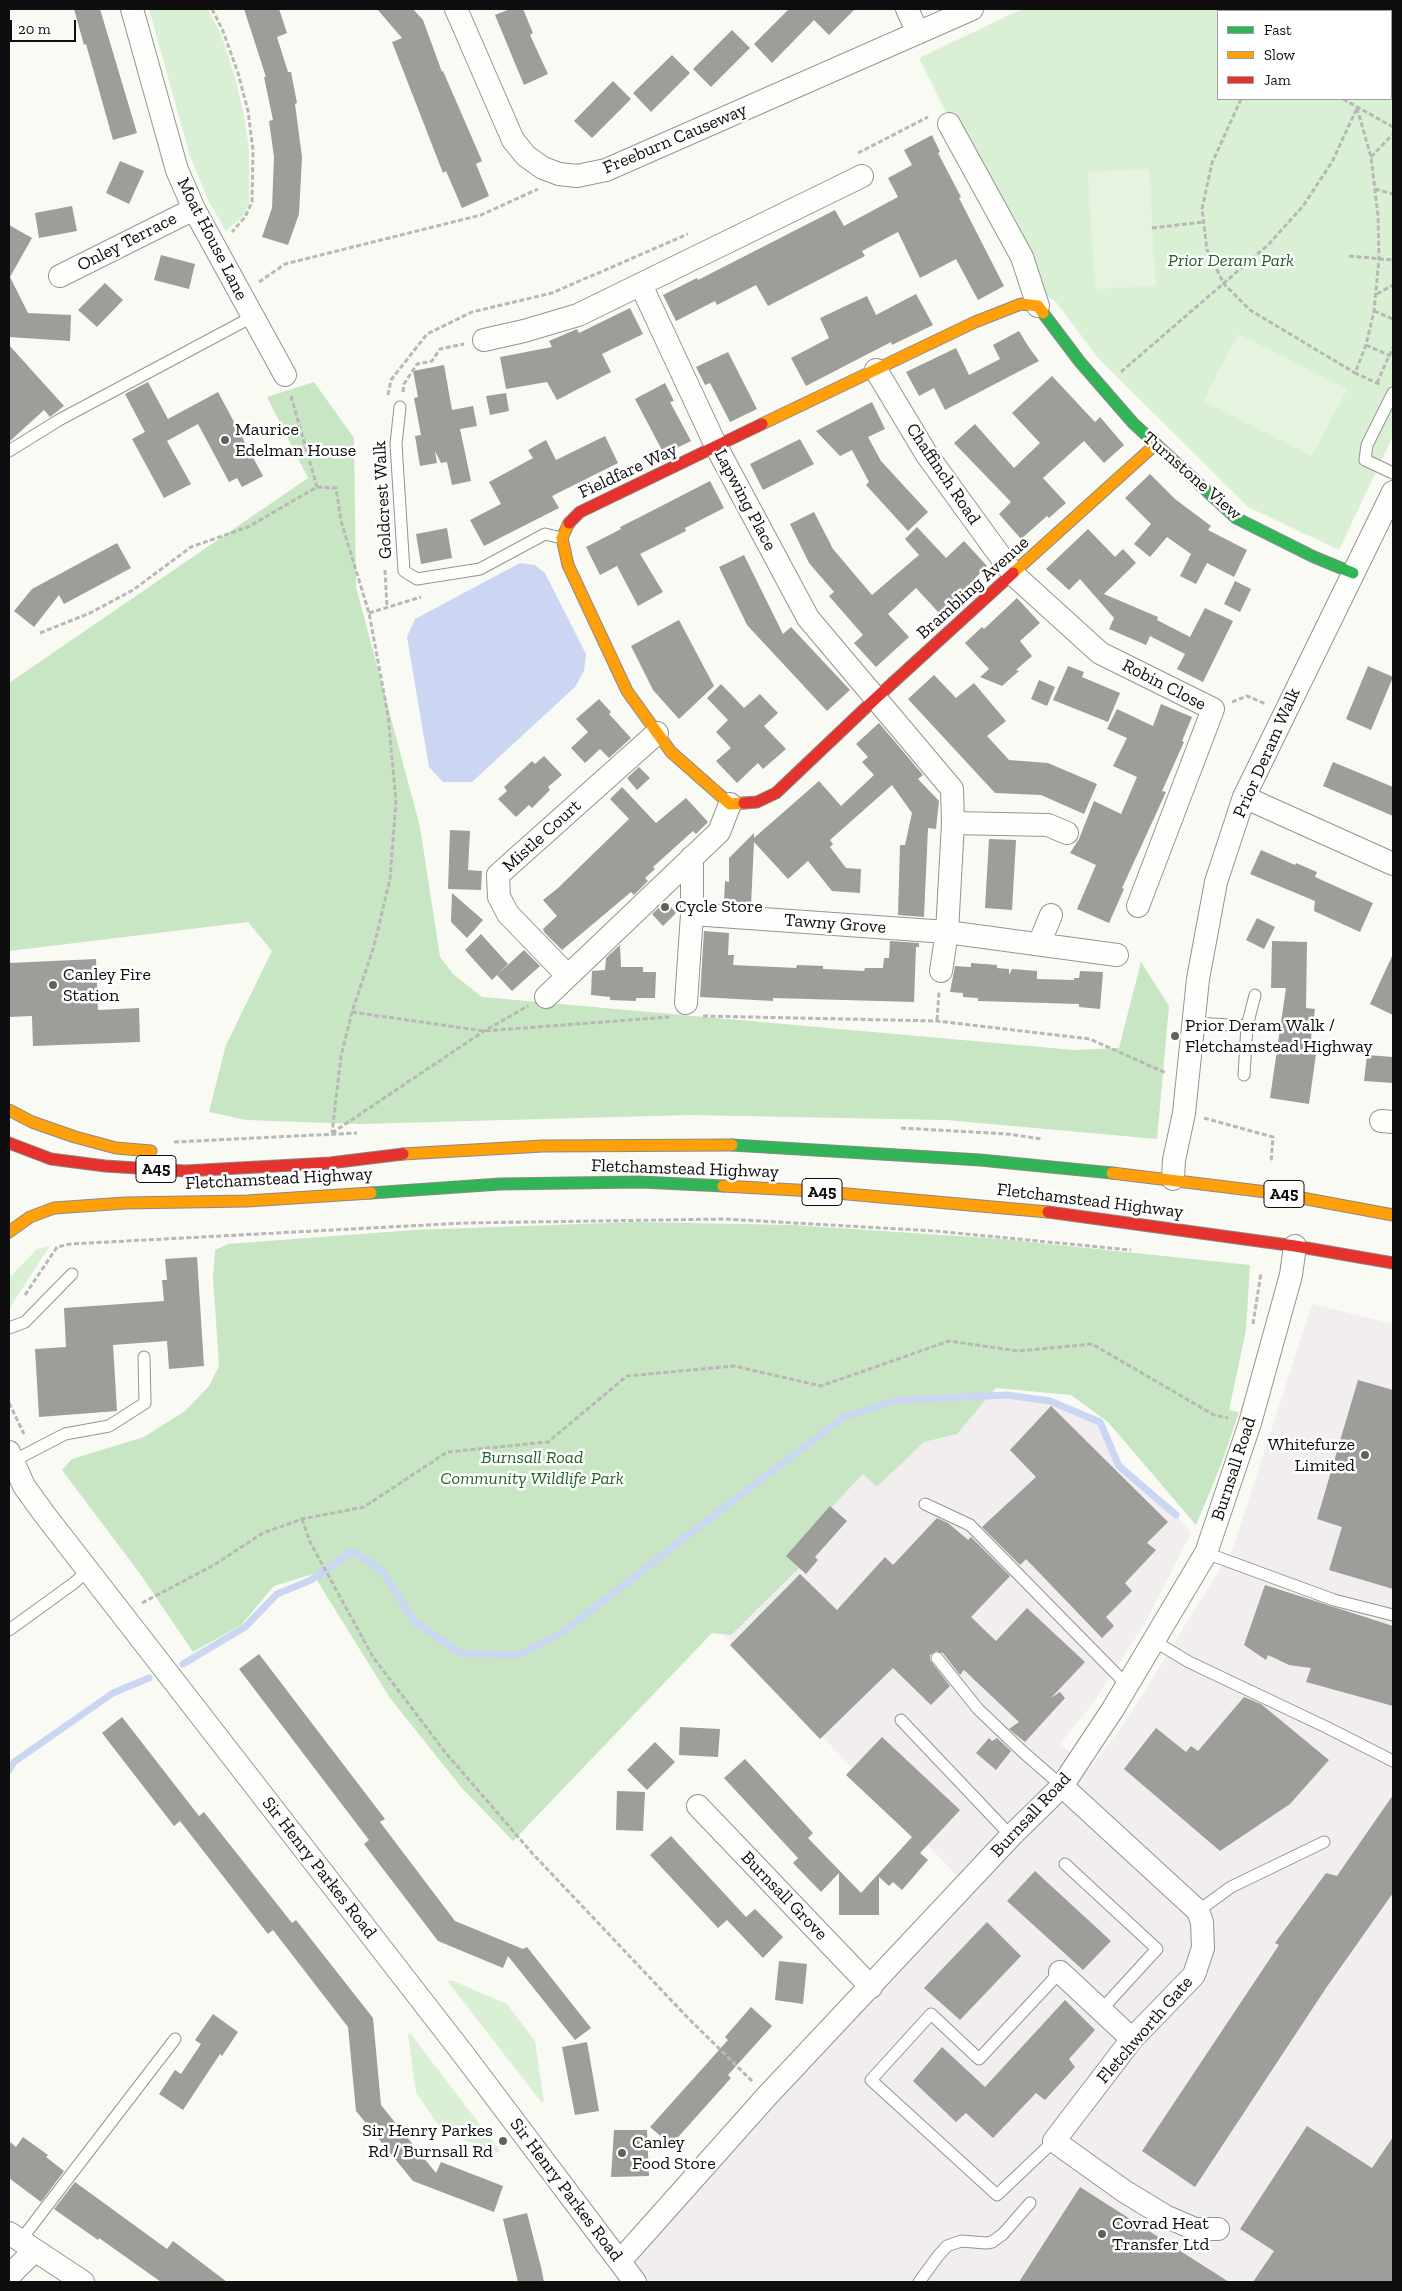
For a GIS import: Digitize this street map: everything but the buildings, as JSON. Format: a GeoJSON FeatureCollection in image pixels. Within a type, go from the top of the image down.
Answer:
{"type":"FeatureCollection","features":[{"type":"Feature","properties":{"kind":"main road","name":"Fieldfare Way"},"geometry":{"type":"LineString","coordinates":[[562,538],[569,523],[580,512],[717,448],[984,318],[1021,304],[1038,306]]}},
{"type":"Feature","properties":{"kind":"main road","name":"Turnstone View"},"geometry":{"type":"LineString","coordinates":[[1038,306],[1080,362],[1133,423],[1236,518],[1353,573]]}},
{"type":"Feature","properties":{"kind":"main road","name":"Brambling Avenue"},"geometry":{"type":"LineString","coordinates":[[730,804],[757,802],[776,793],[875,699],[1014,575],[1156,444]]}},
{"type":"Feature","properties":{"kind":"main road"},"geometry":{"type":"LineString","coordinates":[[562,538],[568,564],[627,691],[671,752],[730,804]]}},
{"type":"Feature","properties":{"kind":"main road"},"geometry":{"type":"LineString","coordinates":[[9,1110],[32,1122],[116,1148],[166,1153]]}},
{"type":"Feature","properties":{"kind":"main road","name":"Fletchamstead Highway"},"geometry":{"type":"LineString","coordinates":[[9,1143],[51,1159],[105,1166],[185,1170],[330,1163],[415,1153],[544,1146],[722,1145],[980,1160],[1173,1179],[1276,1193],[1393,1215]]}},
{"type":"Feature","properties":{"kind":"main road"},"geometry":{"type":"LineString","coordinates":[[213,1157],[307,1163]]}},
{"type":"Feature","properties":{"kind":"main road","name":"Fletchamstead Highway"},"geometry":{"type":"LineString","coordinates":[[9,1232],[30,1217],[54,1208],[66,1207],[125,1203],[247,1201],[500,1184],[640,1182],[814,1191],[971,1204],[1107,1219],[1295,1246],[1393,1264]]}},
{"type":"Feature","properties":{"kind":"street","name":"Moat House Lane"},"geometry":{"type":"LineString","coordinates":[[132,9],[177,170],[194,209],[213,242],[239,295],[285,375]]}},
{"type":"Feature","properties":{"kind":"street","name":"Freeburn Causeway"},"geometry":{"type":"LineString","coordinates":[[456,9],[513,140],[526,156],[539,165],[551,172],[568,175],[585,175],[606,170],[972,9]]}},
{"type":"Feature","properties":{"kind":"street"},"geometry":{"type":"LineString","coordinates":[[907,9],[918,33]]}},
{"type":"Feature","properties":{"kind":"street"},"geometry":{"type":"LineString","coordinates":[[949,124],[1022,257],[1038,306]]}},
{"type":"Feature","properties":{"kind":"street"},"geometry":{"type":"LineString","coordinates":[[484,340],[524,331],[578,315],[862,176]]}},
{"type":"Feature","properties":{"kind":"street","name":"Onley Terrace"},"geometry":{"type":"LineString","coordinates":[[60,276],[194,209]]}},
{"type":"Feature","properties":{"kind":"street","name":"Lapwing Place"},"geometry":{"type":"LineString","coordinates":[[641,285],[717,448],[808,618],[875,699]]}},
{"type":"Feature","properties":{"kind":"street","name":"Chaffinch Road"},"geometry":{"type":"LineString","coordinates":[[876,370],[927,455],[1014,575]]}},
{"type":"Feature","properties":{"kind":"street","name":"Prior Deram Walk"},"geometry":{"type":"LineString","coordinates":[[1173,1179],[1174,1160],[1184,1113],[1195,1023],[1198,979],[1216,882],[1244,797],[1393,492]]}},
{"type":"Feature","properties":{"kind":"street","name":"Robin Close"},"geometry":{"type":"LineString","coordinates":[[1014,575],[1100,653],[1213,709],[1138,895]]}},
{"type":"Feature","properties":{"kind":"street"},"geometry":{"type":"LineString","coordinates":[[875,699],[952,789],[954,823],[947,932],[941,971]]}},
{"type":"Feature","properties":{"kind":"street","name":"Mistle Court"},"geometry":{"type":"LineString","coordinates":[[567,975],[508,914],[499,898],[498,875],[657,733]]}},
{"type":"Feature","properties":{"kind":"street"},"geometry":{"type":"LineString","coordinates":[[1244,797],[1393,864]]}},
{"type":"Feature","properties":{"kind":"street"},"geometry":{"type":"LineString","coordinates":[[546,997],[719,832],[730,804]]}},
{"type":"Feature","properties":{"kind":"street"},"geometry":{"type":"LineString","coordinates":[[954,823],[1048,825],[1067,833]]}},
{"type":"Feature","properties":{"kind":"street"},"geometry":{"type":"LineString","coordinates":[[686,1012],[692,914],[692,857]]}},
{"type":"Feature","properties":{"kind":"street","name":"Tawny Grove"},"geometry":{"type":"LineString","coordinates":[[692,914],[947,932],[1117,955]]}},
{"type":"Feature","properties":{"kind":"street"},"geometry":{"type":"LineString","coordinates":[[1039,944],[1051,915]]}},
{"type":"Feature","properties":{"kind":"street","name":"Burnsall Road"},"geometry":{"type":"LineString","coordinates":[[620,2261],[767,2096],[1011,1836],[1062,1786],[1127,1686],[1206,1552],[1250,1423],[1291,1275],[1295,1246]]}},
{"type":"Feature","properties":{"kind":"street","name":"Sir Henry Parkes Road"},"geometry":{"type":"LineString","coordinates":[[18,1455],[24,1486],[45,1515],[434,2016],[635,2282]]}},
{"type":"Feature","properties":{"kind":"street"},"geometry":{"type":"LineString","coordinates":[[1062,1786],[1198,1911]]}},
{"type":"Feature","properties":{"kind":"street","name":"Burnsall Grove"},"geometry":{"type":"LineString","coordinates":[[698,1806],[871,1987]]}},
{"type":"Feature","properties":{"kind":"street","name":"Fletchworth Gate"},"geometry":{"type":"LineString","coordinates":[[1054,2141],[1132,2039],[1194,1975],[1203,1948],[1202,1922],[1198,1911]]}},
{"type":"Feature","properties":{"kind":"street"},"geometry":{"type":"LineString","coordinates":[[1060,1972],[1102,2009],[1132,2039]]}},
{"type":"Feature","properties":{"kind":"street"},"geometry":{"type":"LineString","coordinates":[[1054,2141],[1124,2191],[1165,2216],[1195,2229],[1218,2229]]}},
{"type":"Feature","properties":{"kind":"street"},"geometry":{"type":"LineString","coordinates":[[9,2276],[21,2242],[83,2282]]}},
{"type":"Feature","properties":{"kind":"lane"},"geometry":{"type":"LineString","coordinates":[[9,451],[59,420],[252,316]]}},
{"type":"Feature","properties":{"kind":"lane"},"geometry":{"type":"LineString","coordinates":[[1389,390],[1367,445],[1365,460],[1393,473]]}},
{"type":"Feature","properties":{"kind":"lane","name":"Goldcrest Walk"},"geometry":{"type":"LineString","coordinates":[[400,407],[396,444],[404,571],[416,579],[480,569],[545,534],[562,538]]}},
{"type":"Feature","properties":{"kind":"lane"},"geometry":{"type":"LineString","coordinates":[[1244,1075],[1247,1026],[1255,995]]}},
{"type":"Feature","properties":{"kind":"lane"},"geometry":{"type":"LineString","coordinates":[[1195,1023],[1247,1026]]}},
{"type":"Feature","properties":{"kind":"lane"},"geometry":{"type":"LineString","coordinates":[[9,1328],[25,1322],[72,1274]]}},
{"type":"Feature","properties":{"kind":"lane"},"geometry":{"type":"LineString","coordinates":[[18,1455],[65,1434],[110,1426],[145,1403],[144,1357]]}},
{"type":"Feature","properties":{"kind":"lane"},"geometry":{"type":"LineString","coordinates":[[925,1504],[970,1525],[1127,1686]]}},
{"type":"Feature","properties":{"kind":"lane"},"geometry":{"type":"LineString","coordinates":[[1206,1552],[1334,1600],[1393,1615]]}},
{"type":"Feature","properties":{"kind":"lane"},"geometry":{"type":"LineString","coordinates":[[9,1630],[74,1583],[88,1570]]}},
{"type":"Feature","properties":{"kind":"lane"},"geometry":{"type":"LineString","coordinates":[[1154,1641],[1189,1662],[1393,1761]]}},
{"type":"Feature","properties":{"kind":"lane"},"geometry":{"type":"LineString","coordinates":[[937,1658],[978,1709],[1062,1786]]}},
{"type":"Feature","properties":{"kind":"lane"},"geometry":{"type":"LineString","coordinates":[[901,1720],[1011,1836]]}},
{"type":"Feature","properties":{"kind":"lane"},"geometry":{"type":"LineString","coordinates":[[1198,1911],[1231,1887],[1324,1842]]}},
{"type":"Feature","properties":{"kind":"lane"},"geometry":{"type":"LineString","coordinates":[[1065,1864],[1158,1949],[1102,2009]]}},
{"type":"Feature","properties":{"kind":"lane"},"geometry":{"type":"LineString","coordinates":[[1054,2141],[997,2195],[871,2080],[931,2014],[979,2059],[1060,1972]]}},
{"type":"Feature","properties":{"kind":"lane"},"geometry":{"type":"LineString","coordinates":[[21,2242],[175,2039]]}},
{"type":"Feature","properties":{"kind":"lane"},"geometry":{"type":"LineString","coordinates":[[919,2282],[947,2246],[961,2240],[986,2244],[992,2242],[1003,2234],[1030,2203]]}},
{"type":"Feature","properties":{"kind":"path"},"geometry":{"type":"LineString","coordinates":[[212,9],[223,31],[238,73],[248,111],[253,150],[254,182],[252,202],[246,217],[238,228],[213,242]]}},
{"type":"Feature","properties":{"kind":"path"},"geometry":{"type":"LineString","coordinates":[[1242,100],[1212,163],[1202,209],[1207,250],[1224,284],[1250,310],[1389,390]]}},
{"type":"Feature","properties":{"kind":"path"},"geometry":{"type":"LineString","coordinates":[[1345,100],[1393,126]]}},
{"type":"Feature","properties":{"kind":"path"},"geometry":{"type":"LineString","coordinates":[[1355,372],[1366,345],[1374,311],[1379,258],[1371,157],[1357,108]]}},
{"type":"Feature","properties":{"kind":"path"},"geometry":{"type":"LineString","coordinates":[[1103,388],[1268,244],[1303,206],[1332,162],[1357,108]]}},
{"type":"Feature","properties":{"kind":"path"},"geometry":{"type":"LineString","coordinates":[[1371,157],[1393,134]]}},
{"type":"Feature","properties":{"kind":"path"},"geometry":{"type":"LineString","coordinates":[[239,295],[285,264],[481,215],[568,175]]}},
{"type":"Feature","properties":{"kind":"path"},"geometry":{"type":"LineString","coordinates":[[1375,189],[1393,194]]}},
{"type":"Feature","properties":{"kind":"path"},"geometry":{"type":"LineString","coordinates":[[1152,228],[1204,222]]}},
{"type":"Feature","properties":{"kind":"path"},"geometry":{"type":"LineString","coordinates":[[1349,256],[1393,260]]}},
{"type":"Feature","properties":{"kind":"path"},"geometry":{"type":"LineString","coordinates":[[1377,294],[1393,285]]}},
{"type":"Feature","properties":{"kind":"path"},"geometry":{"type":"LineString","coordinates":[[1374,311],[1393,319]]}},
{"type":"Feature","properties":{"kind":"path"},"geometry":{"type":"LineString","coordinates":[[400,407],[404,384],[417,364],[432,362],[440,349],[484,340]]}},
{"type":"Feature","properties":{"kind":"path"},"geometry":{"type":"LineString","coordinates":[[1366,345],[1391,356]]}},
{"type":"Feature","properties":{"kind":"path"},"geometry":{"type":"LineString","coordinates":[[1377,383],[1391,356],[1393,347]]}},
{"type":"Feature","properties":{"kind":"path"},"geometry":{"type":"LineString","coordinates":[[285,375],[317,487]]}},
{"type":"Feature","properties":{"kind":"path"},"geometry":{"type":"LineString","coordinates":[[40,633],[90,614],[133,590],[192,547],[248,527],[317,487],[336,488],[341,521],[369,613],[388,715],[396,800],[390,879],[374,946],[352,1012],[341,1056],[332,1134],[484,1030],[546,997]]}},
{"type":"Feature","properties":{"kind":"path"},"geometry":{"type":"LineString","coordinates":[[369,613],[387,607]]}},
{"type":"Feature","properties":{"kind":"path"},"geometry":{"type":"LineString","coordinates":[[1213,709],[1246,696],[1285,711]]}},
{"type":"Feature","properties":{"kind":"path"},"geometry":{"type":"LineString","coordinates":[[937,1020],[941,971]]}},
{"type":"Feature","properties":{"kind":"path"},"geometry":{"type":"LineString","coordinates":[[352,1012],[484,1030],[686,1012],[937,1020],[1090,1039],[1187,1082]]}},
{"type":"Feature","properties":{"kind":"path"},"geometry":{"type":"LineString","coordinates":[[1184,1113],[1273,1138],[1271,1163]]}},
{"type":"Feature","properties":{"kind":"path"},"geometry":{"type":"LineString","coordinates":[[25,1296],[57,1247],[70,1244],[464,1223],[725,1219],[935,1231],[1133,1250]]}},
{"type":"Feature","properties":{"kind":"path"},"geometry":{"type":"LineString","coordinates":[[120,1614],[214,1565],[263,1533],[302,1519],[364,1507],[447,1452],[548,1442],[627,1376],[734,1366],[821,1386],[949,1341],[1018,1351],[1092,1344],[1214,1415],[1231,1419]]}},
{"type":"Feature","properties":{"kind":"path"},"geometry":{"type":"LineString","coordinates":[[9,1403],[18,1455]]}},
{"type":"Feature","properties":{"kind":"path"},"geometry":{"type":"LineString","coordinates":[[302,1519],[310,1542],[373,1656],[445,1752],[539,1860],[687,2017],[767,2096]]}},
{"type":"Feature","properties":{"kind":"shaded area"},"geometry":{"type":"Polygon","coordinates":[[[1312,1304],[1393,1324],[1393,2282],[635,2282],[620,2261],[966,1885],[720,1631],[788,1553],[864,1474],[877,1487],[924,1442],[957,1434],[990,1396],[1007,1395],[1050,1401],[1100,1422],[1119,1466],[1176,1515],[1191,1533],[1145,1623],[1094,1702],[1060,1744],[1090,1768],[1126,1721],[1233,1548],[1312,1304]]]}},
{"type":"Feature","properties":{"kind":"green space"},"geometry":{"type":"Polygon","coordinates":[[[149,9],[208,9],[221,34],[235,77],[244,115],[249,149],[249,203],[243,216],[226,231],[208,200],[190,156],[149,9]]]}},
{"type":"Feature","properties":{"kind":"green space","name":"Prior Deram Park"},"geometry":{"type":"Polygon","coordinates":[[[1022,9],[1393,9],[1393,436],[1339,550],[1248,507],[1098,358],[1056,302],[1032,286],[919,58],[1022,9]]]}},
{"type":"Feature","properties":{"kind":"green space"},"geometry":{"type":"Polygon","coordinates":[[[1149,169],[1156,286],[1095,289],[1088,172],[1149,169]]]}},
{"type":"Feature","properties":{"kind":"green space"},"geometry":{"type":"Polygon","coordinates":[[[1238,334],[1347,389],[1312,456],[1203,401],[1238,334]]]}},
{"type":"Feature","properties":{"kind":"green space"},"geometry":{"type":"Polygon","coordinates":[[[314,382],[354,438],[356,587],[420,827],[440,957],[453,974],[482,997],[1074,1050],[1119,1048],[1141,962],[1169,1006],[1157,1139],[946,1120],[690,1115],[359,1124],[246,1120],[209,1112],[226,1045],[272,951],[248,922],[9,951],[9,683],[308,478],[267,397],[314,382]]]}},
{"type":"Feature","properties":{"kind":"green space","name":"Burnsall Road Community Wildlife Park"},"geometry":{"type":"Polygon","coordinates":[[[634,1222],[794,1225],[1001,1239],[1250,1265],[1246,1330],[1229,1410],[1239,1412],[1221,1465],[1196,1525],[1108,1422],[1071,1395],[996,1388],[957,1434],[924,1442],[877,1487],[863,1474],[789,1553],[800,1567],[731,1635],[712,1633],[513,1841],[461,1787],[390,1698],[313,1574],[274,1586],[241,1625],[193,1652],[141,1575],[62,1470],[72,1459],[144,1437],[185,1411],[209,1386],[219,1366],[213,1277],[215,1250],[228,1244],[414,1230],[634,1222]]]}},
{"type":"Feature","properties":{"kind":"green space"},"geometry":{"type":"Polygon","coordinates":[[[50,1246],[9,1309],[9,1278],[37,1249],[50,1246]]]}},
{"type":"Feature","properties":{"kind":"green space"},"geometry":{"type":"Polygon","coordinates":[[[451,1980],[507,2004],[535,2041],[544,2102],[542,2103],[448,1982],[451,1980]]]}},
{"type":"Feature","properties":{"kind":"green space"},"geometry":{"type":"Polygon","coordinates":[[[410,2033],[500,2151],[499,2153],[443,2132],[416,2093],[408,2035],[410,2033]]]}},
{"type":"Feature","properties":{"kind":"water"},"geometry":{"type":"Polygon","coordinates":[[[520,563],[535,565],[545,573],[586,654],[584,671],[575,687],[472,782],[443,782],[429,767],[407,637],[415,619],[520,563]]]}},
{"type":"Feature","properties":{"kind":"waterway"},"geometry":{"type":"LineString","coordinates":[[183,1664],[245,1627],[277,1594],[311,1580],[353,1551],[382,1571],[415,1622],[460,1653],[519,1655],[563,1632],[844,1417],[898,1400],[1007,1395],[1050,1401],[1100,1422],[1119,1466],[1176,1515]]}},
{"type":"Feature","properties":{"kind":"waterway"},"geometry":{"type":"LineString","coordinates":[[9,1770],[14,1762],[113,1693],[149,1678]]}},
{"type":"Feature","properties":{"kind":"traffic: fast"},"geometry":{"type":"LineString","coordinates":[[1043,313],[1080,362],[1133,423],[1236,518],[1314,557],[1353,573]]}},
{"type":"Feature","properties":{"kind":"traffic: fast"},"geometry":{"type":"LineString","coordinates":[[732,1145],[980,1160],[1112,1173]]}},
{"type":"Feature","properties":{"kind":"traffic: fast"},"geometry":{"type":"LineString","coordinates":[[371,1193],[500,1184],[641,1182],[723,1186]]}},
{"type":"Feature","properties":{"kind":"traffic: slow"},"geometry":{"type":"LineString","coordinates":[[762,424],[975,322],[1021,304],[1038,306],[1043,313]]}},
{"type":"Feature","properties":{"kind":"traffic: slow"},"geometry":{"type":"LineString","coordinates":[[1013,573],[1156,444]]}},
{"type":"Feature","properties":{"kind":"traffic: slow"},"geometry":{"type":"LineString","coordinates":[[569,523],[562,538],[568,565],[627,691],[671,752],[730,804],[744,803]]}},
{"type":"Feature","properties":{"kind":"traffic: slow"},"geometry":{"type":"LineString","coordinates":[[9,1110],[32,1122],[75,1137],[116,1148],[151,1151]]}},
{"type":"Feature","properties":{"kind":"traffic: slow"},"geometry":{"type":"LineString","coordinates":[[403,1154],[543,1146],[732,1145]]}},
{"type":"Feature","properties":{"kind":"traffic: slow"},"geometry":{"type":"LineString","coordinates":[[1112,1173],[1275,1193],[1393,1215]]}},
{"type":"Feature","properties":{"kind":"traffic: slow"},"geometry":{"type":"LineString","coordinates":[[723,1186],[814,1191],[1048,1212]]}},
{"type":"Feature","properties":{"kind":"traffic: slow"},"geometry":{"type":"LineString","coordinates":[[9,1232],[30,1217],[54,1208],[125,1203],[247,1201],[371,1193]]}},
{"type":"Feature","properties":{"kind":"traffic: jam"},"geometry":{"type":"LineString","coordinates":[[569,523],[580,512],[762,424]]}},
{"type":"Feature","properties":{"kind":"traffic: jam"},"geometry":{"type":"LineString","coordinates":[[744,803],[757,802],[776,793],[875,699],[1013,573]]}},
{"type":"Feature","properties":{"kind":"traffic: jam"},"geometry":{"type":"LineString","coordinates":[[9,1143],[51,1159],[105,1166],[185,1171],[330,1163],[403,1154]]}},
{"type":"Feature","properties":{"kind":"traffic: jam"},"geometry":{"type":"LineString","coordinates":[[1048,1212],[1295,1246],[1393,1263]]}},
{"type":"Feature","properties":{"kind":"place","name":"Maurice Edelman House"},"geometry":{"type":"Point","coordinates":[225,440]}},
{"type":"Feature","properties":{"kind":"place","name":"Cycle Store"},"geometry":{"type":"Point","coordinates":[665,907]}},
{"type":"Feature","properties":{"kind":"place","name":"Canley Fire Station"},"geometry":{"type":"Point","coordinates":[53,985]}},
{"type":"Feature","properties":{"kind":"place","name":"Prior Deram Walk / Fletchamstead Highway"},"geometry":{"type":"Point","coordinates":[1175,1036]}},
{"type":"Feature","properties":{"kind":"place","name":"Whitefurze Limited"},"geometry":{"type":"Point","coordinates":[1365,1455]}},
{"type":"Feature","properties":{"kind":"place","name":"Sir Henry Parkes Rd / Burnsall Rd"},"geometry":{"type":"Point","coordinates":[503,2141]}},
{"type":"Feature","properties":{"kind":"place","name":"Canley Food Store"},"geometry":{"type":"Point","coordinates":[622,2153]}},
{"type":"Feature","properties":{"kind":"place","name":"Covrad Heat Transfer Ltd"},"geometry":{"type":"Point","coordinates":[1102,2234]}}]}
